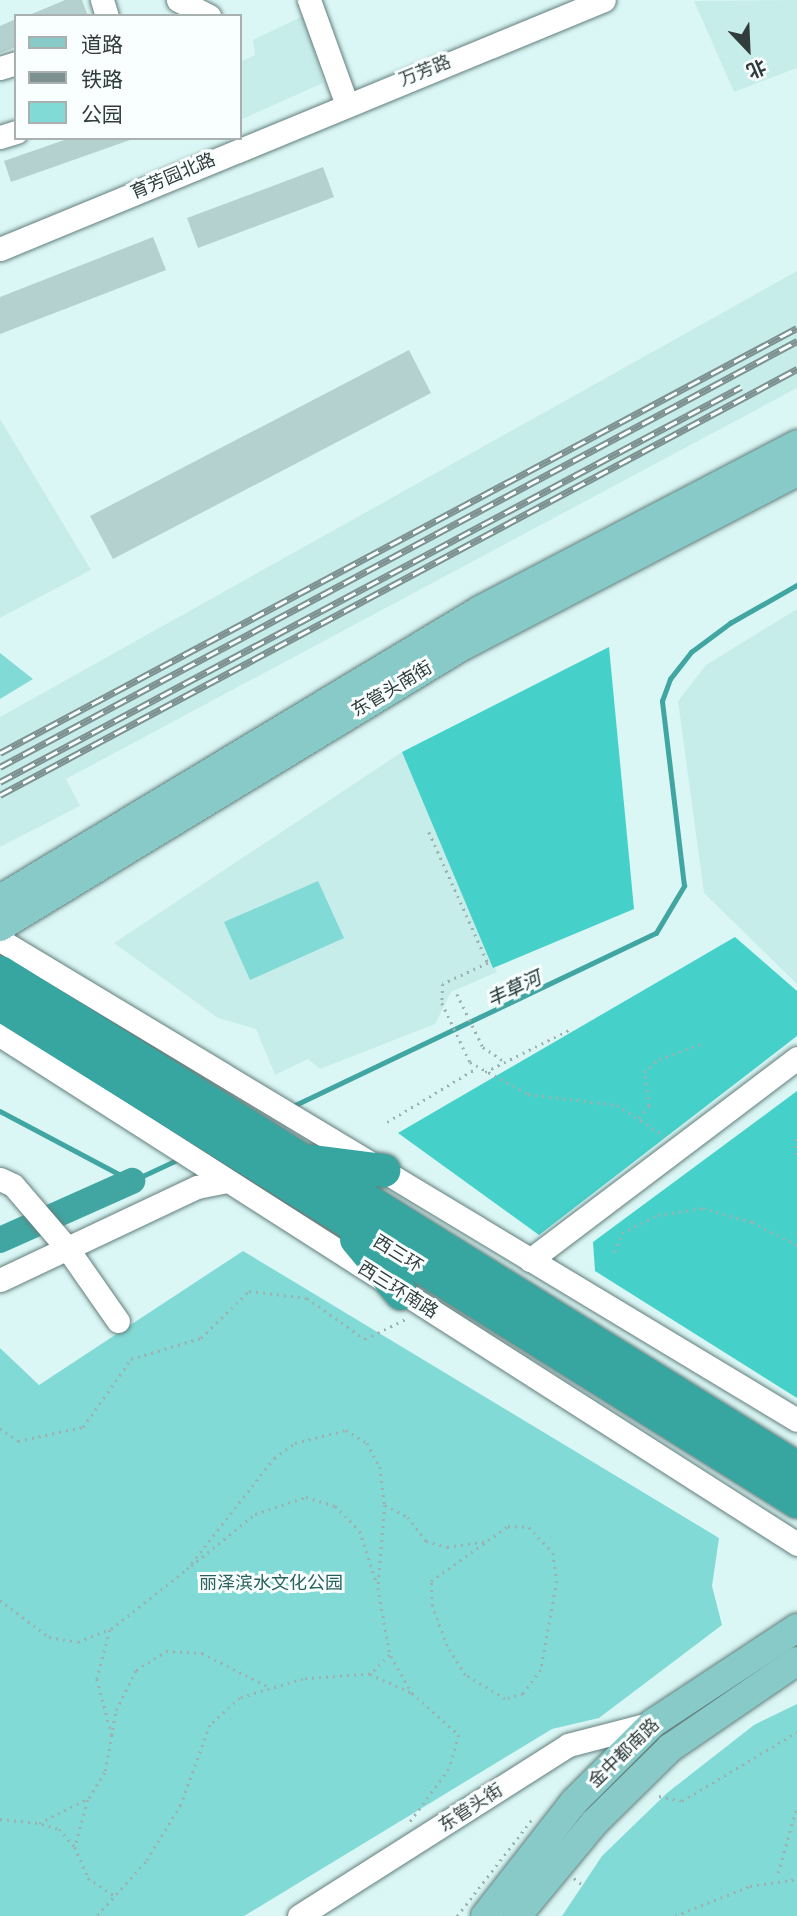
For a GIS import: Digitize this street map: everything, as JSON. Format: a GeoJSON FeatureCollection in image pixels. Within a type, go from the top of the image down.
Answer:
{"type":"FeatureCollection","features":[{"type":"Feature","properties":{"kind":"highway","name":"西三环"},"geometry":{"type":"LineString","coordinates":[[0,972],[228,1131],[336,1216],[427,1282],[797,1501]]}},
{"type":"Feature","properties":{"kind":"highway","name":"西三环"},"geometry":{"type":"LineString","coordinates":[[0,1004],[228,1131],[300,1159],[427,1282],[797,1468]]}},
{"type":"Feature","properties":{"kind":"highway"},"geometry":{"type":"LineString","coordinates":[[300,1159],[383,1170]]}},
{"type":"Feature","properties":{"kind":"main road","name":"东管头南街"},"geometry":{"type":"LineString","coordinates":[[2,922],[480,610],[797,444]]}},
{"type":"Feature","properties":{"kind":"main road","name":"东管头南街"},"geometry":{"type":"LineString","coordinates":[[2,922],[461,647],[797,472]]}},
{"type":"Feature","properties":{"kind":"main road","name":"金中都南路"},"geometry":{"type":"LineString","coordinates":[[485,1916],[574,1802],[653,1723],[797,1628]]}},
{"type":"Feature","properties":{"kind":"main road","name":"金中都南路"},"geometry":{"type":"LineString","coordinates":[[517,1916],[594,1823],[670,1748],[797,1661]]}},
{"type":"Feature","properties":{"kind":"street"},"geometry":{"type":"LineString","coordinates":[[178,0],[205,14]]}},
{"type":"Feature","properties":{"kind":"street"},"geometry":{"type":"LineString","coordinates":[[309,0],[346,102]]}},
{"type":"Feature","properties":{"kind":"street","name":"万芳路"},"geometry":{"type":"LineString","coordinates":[[346,102],[604,0]]}},
{"type":"Feature","properties":{"kind":"street","name":"育芳园北路"},"geometry":{"type":"LineString","coordinates":[[0,249],[346,102]]}},
{"type":"Feature","properties":{"kind":"street","name":"西三环南路"},"geometry":{"type":"LineString","coordinates":[[2,922],[228,1131],[227,1181],[427,1282],[797,1544]]}},
{"type":"Feature","properties":{"kind":"street","name":"西三环南路"},"geometry":{"type":"LineString","coordinates":[[0,1035],[171,1145],[287,1116],[383,1170],[797,1420]]}},
{"type":"Feature","properties":{"kind":"street"},"geometry":{"type":"LineString","coordinates":[[530,1260],[797,1058]]}},
{"type":"Feature","properties":{"kind":"street"},"geometry":{"type":"LineString","coordinates":[[0,1180],[34,1210],[61,1241],[118,1321]]}},
{"type":"Feature","properties":{"kind":"street"},"geometry":{"type":"LineString","coordinates":[[0,1280],[61,1241],[197,1187],[227,1181]]}},
{"type":"Feature","properties":{"kind":"street","name":"东管头街"},"geometry":{"type":"LineString","coordinates":[[299,1916],[568,1745],[653,1723]]}},
{"type":"Feature","properties":{"kind":"path"},"geometry":{"type":"LineString","coordinates":[[429,832],[488,963],[443,984],[443,1003],[470,1062],[528,1094],[607,1102],[639,1118],[676,1150]]}},
{"type":"Feature","properties":{"kind":"path"},"geometry":{"type":"LineString","coordinates":[[457,993],[483,1047],[505,1062]]}},
{"type":"Feature","properties":{"kind":"path"},"geometry":{"type":"LineString","coordinates":[[485,1072],[571,1029]]}},
{"type":"Feature","properties":{"kind":"path"},"geometry":{"type":"LineString","coordinates":[[639,1118],[649,1106],[644,1072],[659,1059],[701,1044]]}},
{"type":"Feature","properties":{"kind":"path"},"geometry":{"type":"LineString","coordinates":[[387,1122],[477,1068]]}},
{"type":"Feature","properties":{"kind":"path"},"geometry":{"type":"LineString","coordinates":[[797,1139],[797,1159]]}},
{"type":"Feature","properties":{"kind":"path"},"geometry":{"type":"LineString","coordinates":[[614,1252],[622,1233],[658,1215],[703,1208],[752,1222],[797,1245]]}},
{"type":"Feature","properties":{"kind":"path"},"geometry":{"type":"LineString","coordinates":[[0,1428],[18,1441],[83,1427],[131,1359],[201,1338],[249,1291],[307,1298],[365,1339],[400,1325],[427,1282]]}},
{"type":"Feature","properties":{"kind":"path"},"geometry":{"type":"LineString","coordinates":[[187,1569],[274,1458],[319,1433],[346,1430],[368,1443],[380,1467],[384,1505],[377,1588]]}},
{"type":"Feature","properties":{"kind":"path"},"geometry":{"type":"LineString","coordinates":[[0,1600],[48,1637],[78,1642],[111,1629],[255,1514],[306,1497],[335,1506],[360,1531],[377,1588],[390,1655],[412,1693]]}},
{"type":"Feature","properties":{"kind":"path"},"geometry":{"type":"LineString","coordinates":[[384,1505],[408,1517],[426,1541],[447,1547],[489,1540],[508,1526],[529,1527],[553,1553],[557,1581],[541,1671],[523,1694],[505,1699],[465,1675],[432,1606],[431,1581],[489,1540]]}},
{"type":"Feature","properties":{"kind":"path"},"geometry":{"type":"LineString","coordinates":[[111,1629],[97,1679],[113,1738]]}},
{"type":"Feature","properties":{"kind":"path"},"geometry":{"type":"LineString","coordinates":[[75,1847],[89,1798],[113,1738],[116,1710],[136,1670],[166,1651],[202,1653],[267,1686]]}},
{"type":"Feature","properties":{"kind":"path"},"geometry":{"type":"LineString","coordinates":[[370,1674],[390,1655]]}},
{"type":"Feature","properties":{"kind":"path"},"geometry":{"type":"LineString","coordinates":[[97,1916],[146,1862],[181,1805],[210,1725],[240,1698],[267,1686],[370,1674],[412,1693],[460,1735],[449,1769],[409,1823],[414,1829]]}},
{"type":"Feature","properties":{"kind":"path"},"geometry":{"type":"LineString","coordinates":[[659,1796],[682,1801],[797,1732]]}},
{"type":"Feature","properties":{"kind":"path"},"geometry":{"type":"LineString","coordinates":[[650,1797],[660,1788]]}},
{"type":"Feature","properties":{"kind":"path"},"geometry":{"type":"LineString","coordinates":[[39,1823],[89,1798]]}},
{"type":"Feature","properties":{"kind":"path"},"geometry":{"type":"LineString","coordinates":[[778,1873],[797,1806]]}},
{"type":"Feature","properties":{"kind":"path"},"geometry":{"type":"LineString","coordinates":[[0,1819],[39,1823],[59,1829],[75,1847],[88,1878],[115,1896]]}},
{"type":"Feature","properties":{"kind":"path"},"geometry":{"type":"LineString","coordinates":[[565,1887],[581,1868]]}},
{"type":"Feature","properties":{"kind":"path"},"geometry":{"type":"LineString","coordinates":[[573,1877],[583,1885]]}},
{"type":"Feature","properties":{"kind":"path"},"geometry":{"type":"LineString","coordinates":[[675,1916],[750,1886],[797,1879]]}},
{"type":"Feature","properties":{"kind":"shaded area"},"geometry":{"type":"Polygon","coordinates":[[[797,0],[797,68],[734,92],[694,1],[797,0]]]}},
{"type":"Feature","properties":{"kind":"shaded area"},"geometry":{"type":"Polygon","coordinates":[[[305,15],[323,83],[242,119],[242,61],[255,55],[253,40],[305,15]]]}},
{"type":"Feature","properties":{"kind":"shaded area"},"geometry":{"type":"Polygon","coordinates":[[[797,271],[797,388],[66,779],[80,806],[0,847],[0,717],[797,271]]]}},
{"type":"Feature","properties":{"kind":"shaded area"},"geometry":{"type":"Polygon","coordinates":[[[0,419],[91,570],[0,618],[0,419]]]}},
{"type":"Feature","properties":{"kind":"shaded area"},"geometry":{"type":"Polygon","coordinates":[[[797,609],[797,984],[704,893],[678,701],[706,665],[797,609]]]}},
{"type":"Feature","properties":{"kind":"shaded area"},"geometry":{"type":"Polygon","coordinates":[[[609,647],[634,909],[493,968],[402,752],[609,647]]]}},
{"type":"Feature","properties":{"kind":"shaded area"},"geometry":{"type":"Polygon","coordinates":[[[402,752],[497,972],[451,992],[435,1024],[320,1069],[308,1059],[275,1075],[256,1029],[218,1018],[114,943],[402,752]]]}},
{"type":"Feature","properties":{"kind":"shaded area"},"geometry":{"type":"Polygon","coordinates":[[[735,937],[797,991],[797,1036],[539,1235],[398,1133],[735,937]]]}},
{"type":"Feature","properties":{"kind":"shaded area"},"geometry":{"type":"Polygon","coordinates":[[[797,1091],[797,1398],[595,1271],[593,1242],[797,1091]]]}},
{"type":"Feature","properties":{"kind":"green space"},"geometry":{"type":"Polygon","coordinates":[[[0,653],[33,679],[0,699],[0,653]]]}},
{"type":"Feature","properties":{"kind":"green space"},"geometry":{"type":"Polygon","coordinates":[[[318,881],[344,938],[250,980],[224,922],[318,881]]]}},
{"type":"Feature","properties":{"kind":"green space","name":"丽泽滨水文化公园"},"geometry":{"type":"Polygon","coordinates":[[[243,1251],[719,1538],[712,1586],[722,1625],[599,1718],[552,1729],[244,1916],[0,1916],[0,1348],[39,1385],[243,1251]]]}},
{"type":"Feature","properties":{"kind":"green space"},"geometry":{"type":"Polygon","coordinates":[[[797,1704],[797,1916],[562,1916],[602,1856],[667,1793],[754,1725],[797,1704]]]}},
{"type":"Feature","properties":{"kind":"building"},"geometry":{"type":"Polygon","coordinates":[[[65,0],[82,0],[87,14],[32,14],[65,0]]]}},
{"type":"Feature","properties":{"kind":"building"},"geometry":{"type":"Polygon","coordinates":[[[14,20],[14,48],[0,53],[0,26],[14,20]]]}},
{"type":"Feature","properties":{"kind":"building"},"geometry":{"type":"Polygon","coordinates":[[[64,140],[130,140],[11,182],[4,161],[64,140]]]}},
{"type":"Feature","properties":{"kind":"building"},"geometry":{"type":"Polygon","coordinates":[[[323,167],[334,197],[198,248],[187,218],[323,167]]]}},
{"type":"Feature","properties":{"kind":"building"},"geometry":{"type":"Polygon","coordinates":[[[153,237],[166,270],[0,334],[0,297],[153,237]]]}},
{"type":"Feature","properties":{"kind":"building"},"geometry":{"type":"Polygon","coordinates":[[[409,350],[431,393],[113,559],[90,516],[409,350]]]}},
{"type":"Feature","properties":{"kind":"waterway","name":"丰草河"},"geometry":{"type":"LineString","coordinates":[[291,1107],[656,933],[684,886],[662,701],[670,679],[691,652],[730,623],[797,585]]}},
{"type":"Feature","properties":{"kind":"waterway","name":"丰草河"},"geometry":{"type":"LineString","coordinates":[[0,1111],[132,1181],[179,1159]]}},
{"type":"Feature","properties":{"kind":"waterway"},"geometry":{"type":"LineString","coordinates":[[0,1240],[132,1181]]}},
{"type":"Feature","properties":{"kind":"railway"},"geometry":{"type":"LineString","coordinates":[[0,753],[797,328]]}},
{"type":"Feature","properties":{"kind":"railway"},"geometry":{"type":"LineString","coordinates":[[0,767],[797,341]]}},
{"type":"Feature","properties":{"kind":"railway"},"geometry":{"type":"LineString","coordinates":[[0,795],[797,369]]}},
{"type":"Feature","properties":{"kind":"railway"},"geometry":{"type":"LineString","coordinates":[[0,782],[741,387]]}}]}
